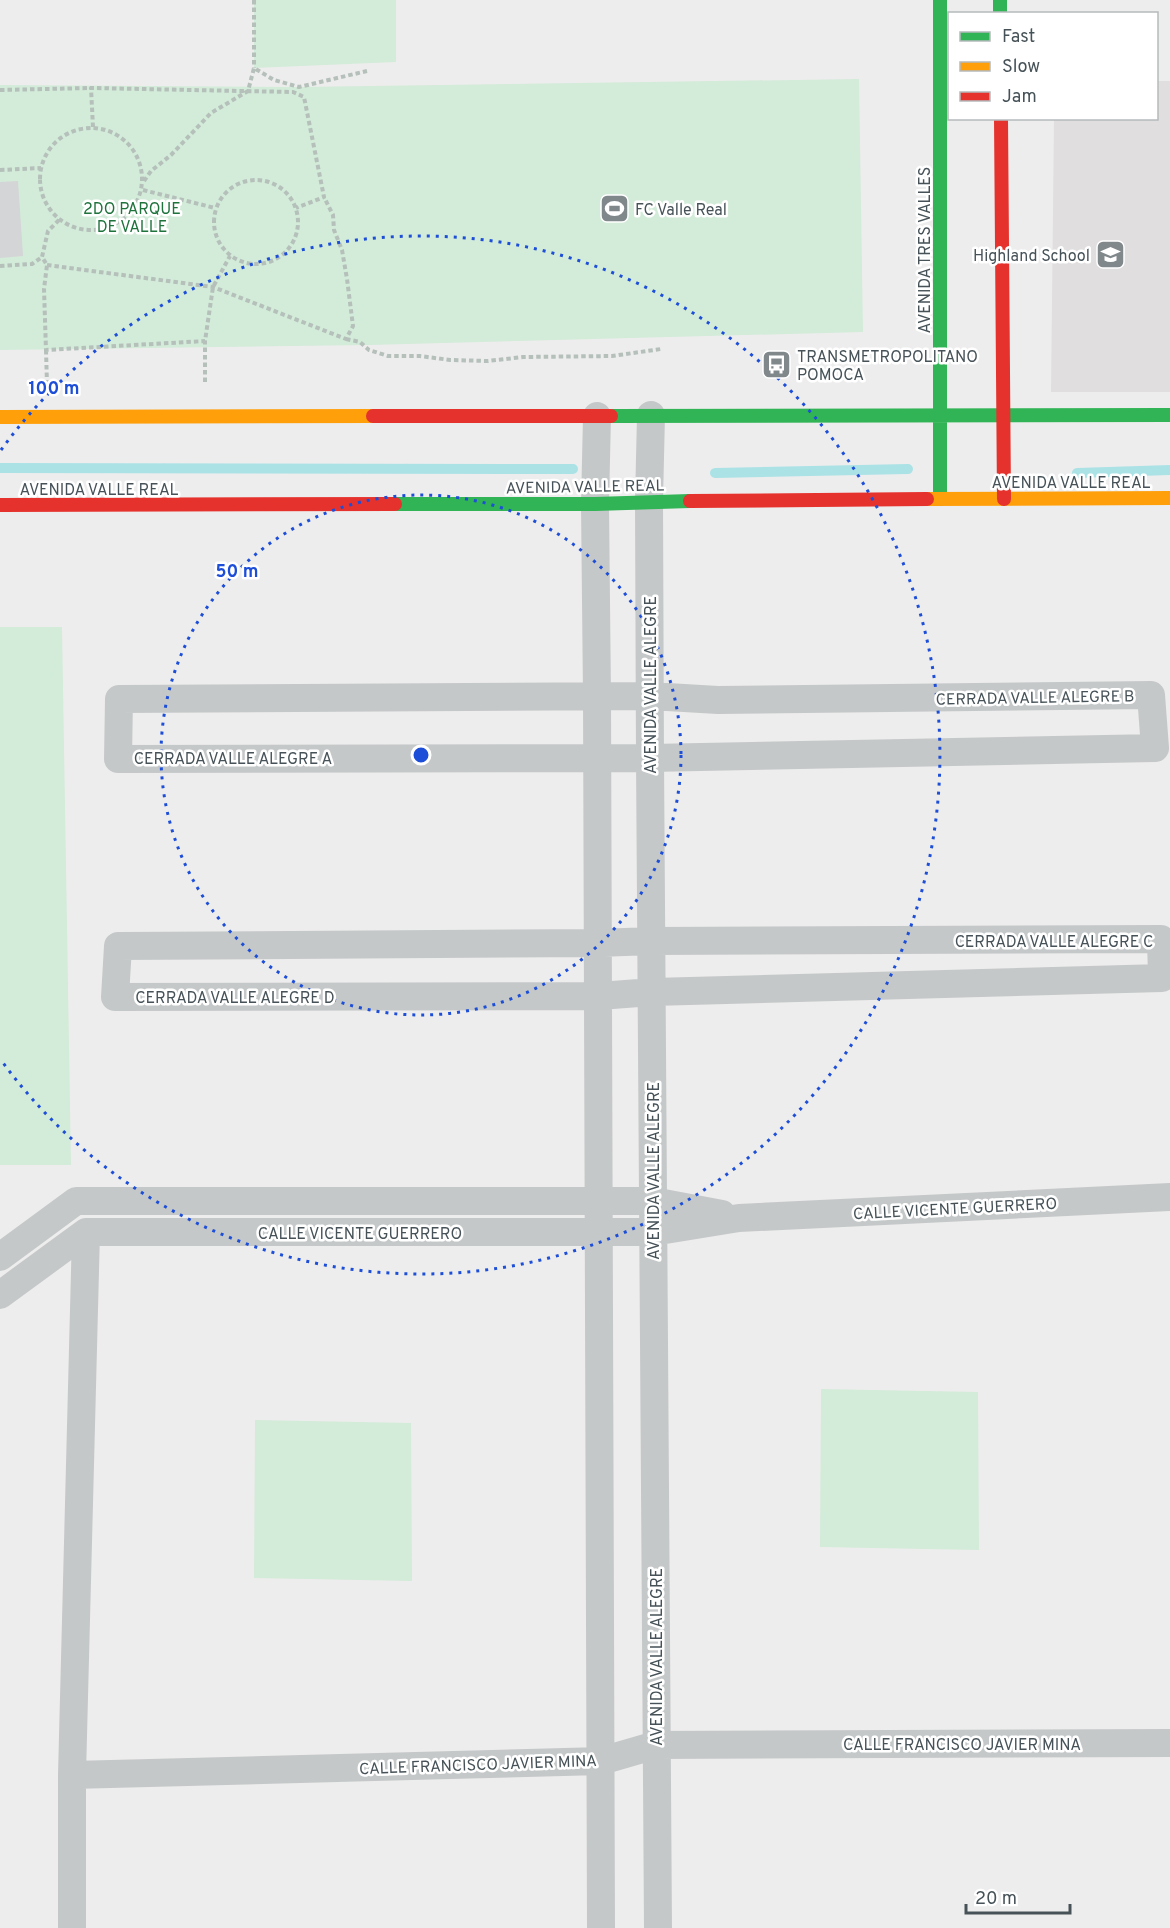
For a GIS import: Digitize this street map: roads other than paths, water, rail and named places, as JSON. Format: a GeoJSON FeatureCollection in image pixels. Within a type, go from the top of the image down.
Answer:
{"type":"FeatureCollection","features":[{"type":"Feature","properties":{"kind":"street","name":"AVENIDA TRES VALLES"},"geometry":{"type":"LineString","coordinates":[[940,0],[940,499]]}},
{"type":"Feature","properties":{"kind":"street"},"geometry":{"type":"LineString","coordinates":[[1000,120],[1004,499]]}},
{"type":"Feature","properties":{"kind":"street","name":"AVENIDA VALLE ALEGRE"},"geometry":{"type":"LineString","coordinates":[[651,415],[650,758],[658,1928]]}},
{"type":"Feature","properties":{"kind":"street"},"geometry":{"type":"LineString","coordinates":[[0,417],[1170,415]]}},
{"type":"Feature","properties":{"kind":"street"},"geometry":{"type":"LineString","coordinates":[[597,416],[595,504],[602,1928]]}},
{"type":"Feature","properties":{"kind":"street","name":"AVENIDA VALLE REAL"},"geometry":{"type":"LineString","coordinates":[[0,505],[595,504],[649,501],[1170,498]]}},
{"type":"Feature","properties":{"kind":"street","name":"CERRADA VALLE ALEGRE B"},"geometry":{"type":"LineString","coordinates":[[597,697],[650,696],[718,700],[1151,695],[1155,748],[650,758],[597,757]]}},
{"type":"Feature","properties":{"kind":"street","name":"CERRADA VALLE ALEGRE A"},"geometry":{"type":"LineString","coordinates":[[597,697],[119,699],[118,759],[597,757]]}},
{"type":"Feature","properties":{"kind":"street","name":"CERRADA VALLE ALEGRE C"},"geometry":{"type":"LineString","coordinates":[[598,943],[1161,939],[1162,978],[652,992],[599,996]]}},
{"type":"Feature","properties":{"kind":"street","name":"CERRADA VALLE ALEGRE D"},"geometry":{"type":"LineString","coordinates":[[598,943],[118,946],[115,997],[599,996]]}},
{"type":"Feature","properties":{"kind":"street","name":"CALLE VICENTE GUERRERO"},"geometry":{"type":"LineString","coordinates":[[86,1232],[653,1232],[739,1218],[1170,1197]]}},
{"type":"Feature","properties":{"kind":"street","name":"CALLE VICENTE GUERRERO"},"geometry":{"type":"LineString","coordinates":[[0,1257],[76,1201],[653,1201],[739,1218]]}},
{"type":"Feature","properties":{"kind":"street"},"geometry":{"type":"LineString","coordinates":[[0,1295],[86,1232]]}},
{"type":"Feature","properties":{"kind":"street"},"geometry":{"type":"LineString","coordinates":[[72,1928],[72,1775],[86,1232]]}},
{"type":"Feature","properties":{"kind":"street","name":"CALLE FRANCISCO JAVIER MINA"},"geometry":{"type":"LineString","coordinates":[[72,1775],[601,1761],[656,1745],[1170,1743]]}},
{"type":"Feature","properties":{"kind":"waterway"},"geometry":{"type":"LineString","coordinates":[[0,468],[573,469]]}},
{"type":"Feature","properties":{"kind":"waterway"},"geometry":{"type":"LineString","coordinates":[[715,473],[908,469]]}},
{"type":"Feature","properties":{"kind":"waterway"},"geometry":{"type":"LineString","coordinates":[[1077,473],[1170,470]]}},
{"type":"Feature","properties":{"kind":"place","name":"FC Valle Real"},"geometry":{"type":"Point","coordinates":[614,209]}},
{"type":"Feature","properties":{"kind":"place","name":"Highland School"},"geometry":{"type":"Point","coordinates":[1111,255]}},
{"type":"Feature","properties":{"kind":"place","name":"TRANSMETROPOLITANO POMOCA"},"geometry":{"type":"Point","coordinates":[776,365]}},
{"type":"Feature","properties":{"kind":"park label","name":"2DO PARQUE DE VALLE"},"geometry":{"type":"Point","coordinates":[132,217]}}]}
